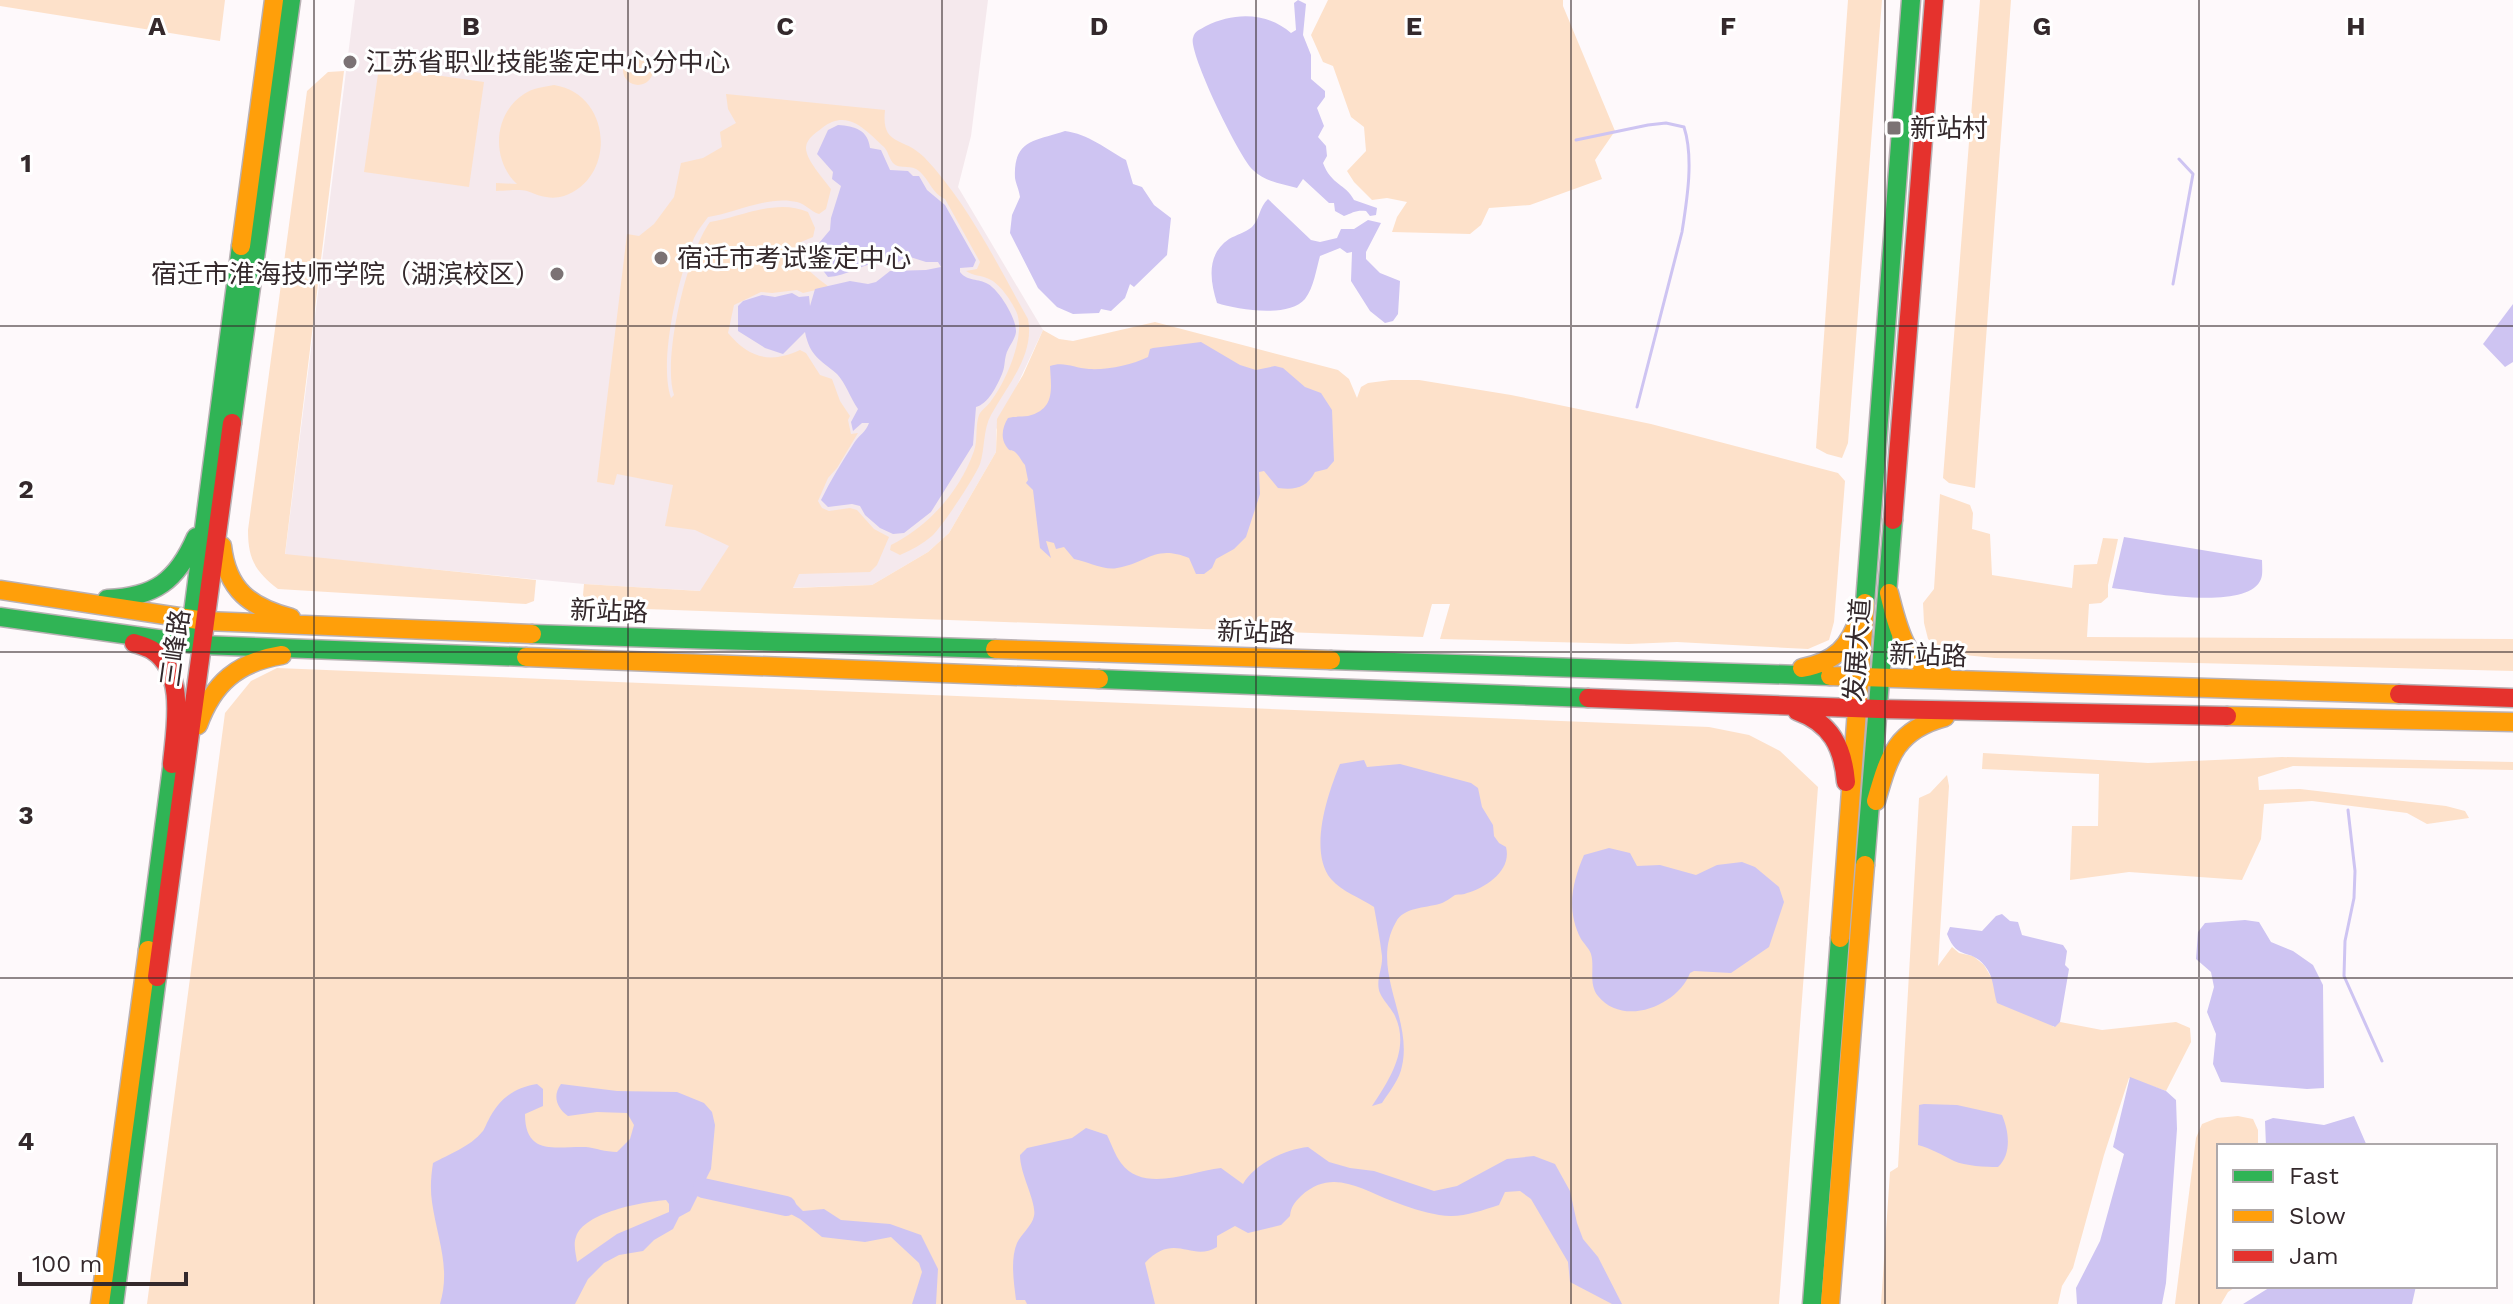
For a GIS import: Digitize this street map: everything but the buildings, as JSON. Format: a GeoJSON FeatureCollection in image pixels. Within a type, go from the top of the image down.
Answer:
{"type":"FeatureCollection","features":[{"type":"Feature","properties":{"kind":"main road","name":"三峰路"},"geometry":{"type":"LineString","coordinates":[[219,469],[274,0]]}},
{"type":"Feature","properties":{"kind":"main road","name":"三峰路"},"geometry":{"type":"LineString","coordinates":[[114,1304],[198,620],[291,0]]}},
{"type":"Feature","properties":{"kind":"main road","name":"发展大道"},"geometry":{"type":"LineString","coordinates":[[1812,1304],[1911,0]]}},
{"type":"Feature","properties":{"kind":"main road","name":"发展大道"},"geometry":{"type":"LineString","coordinates":[[1830,1304],[1934,0]]}},
{"type":"Feature","properties":{"kind":"main road"},"geometry":{"type":"LineString","coordinates":[[53,600],[120,599],[161,587],[177,573],[189,556],[219,469]]}},
{"type":"Feature","properties":{"kind":"main road"},"geometry":{"type":"LineString","coordinates":[[219,469],[223,561],[229,579],[241,596],[274,614],[345,628]]}},
{"type":"Feature","properties":{"kind":"main road"},"geometry":{"type":"LineString","coordinates":[[1754,674],[1816,666],[1833,660],[1849,645],[1867,585]]}},
{"type":"Feature","properties":{"kind":"main road"},"geometry":{"type":"LineString","coordinates":[[1888,587],[1908,652],[1927,671],[1936,675],[2010,683]]}},
{"type":"Feature","properties":{"kind":"main road","name":"新站路"},"geometry":{"type":"LineString","coordinates":[[0,590],[198,620],[345,628],[2513,698]]}},
{"type":"Feature","properties":{"kind":"main road","name":"新站路"},"geometry":{"type":"LineString","coordinates":[[0,617],[195,644],[1879,709],[2513,722]]}},
{"type":"Feature","properties":{"kind":"main road"},"geometry":{"type":"LineString","coordinates":[[49,625],[141,644],[160,656],[175,683],[178,773]]}},
{"type":"Feature","properties":{"kind":"main road"},"geometry":{"type":"LineString","coordinates":[[178,773],[211,692],[221,679],[265,657],[340,650]]}},
{"type":"Feature","properties":{"kind":"main road"},"geometry":{"type":"LineString","coordinates":[[1747,704],[1812,715],[1833,732],[1842,749],[1845,768],[1848,837]]}},
{"type":"Feature","properties":{"kind":"main road"},"geometry":{"type":"LineString","coordinates":[[1868,839],[1883,777],[1891,753],[1901,737],[1928,720],[2006,712]]}},
{"type":"Feature","properties":{"kind":"main road","name":"三峰路"},"geometry":{"type":"LineString","coordinates":[[100,1304],[178,773]]}},
{"type":"Feature","properties":{"kind":"shaded area"},"geometry":{"type":"Polygon","coordinates":[[[0,0],[225,0],[220,41],[0,6],[0,0]]]}},
{"type":"Feature","properties":{"kind":"shaded area","name":"宿迁市考试鉴定中心"},"geometry":{"type":"Polygon","coordinates":[[[355,0],[988,0],[971,136],[958,187],[1043,330],[996,430],[996,452],[949,533],[928,552],[872,585],[701,591],[584,584],[285,555],[355,0]]]}},
{"type":"Feature","properties":{"kind":"shaded area"},"geometry":{"type":"Polygon","coordinates":[[[1298,0],[1306,4],[1303,35],[1311,55],[1311,79],[1325,91],[1325,97],[1317,108],[1324,126],[1318,137],[1326,146],[1327,156],[1323,163],[1330,176],[1354,200],[1377,208],[1376,215],[1370,216],[1362,211],[1344,216],[1335,211],[1334,203],[1329,203],[1303,179],[1297,188],[1274,182],[1253,170],[1237,146],[1198,63],[1193,38],[1198,30],[1228,18],[1250,16],[1272,21],[1291,33],[1296,30],[1294,3],[1298,0]]]}},
{"type":"Feature","properties":{"kind":"shaded area"},"geometry":{"type":"Polygon","coordinates":[[[1328,0],[1563,0],[1615,131],[1595,160],[1602,179],[1530,205],[1489,208],[1481,225],[1470,234],[1392,232],[1407,202],[1387,198],[1372,200],[1347,171],[1366,151],[1364,127],[1351,117],[1333,66],[1323,62],[1311,35],[1328,0]]]}},
{"type":"Feature","properties":{"kind":"shaded area"},"geometry":{"type":"Polygon","coordinates":[[[1848,0],[1882,0],[1848,443],[1842,458],[1816,448],[1848,0]]]}},
{"type":"Feature","properties":{"kind":"shaded area"},"geometry":{"type":"Polygon","coordinates":[[[1980,0],[2011,0],[1975,488],[1949,483],[1943,478],[1980,0]]]}},
{"type":"Feature","properties":{"kind":"shaded area"},"geometry":{"type":"Polygon","coordinates":[[[638,55],[649,59],[653,70],[649,81],[638,85],[627,81],[623,70],[627,59],[638,55]]]}},
{"type":"Feature","properties":{"kind":"shaded area"},"geometry":{"type":"Polygon","coordinates":[[[379,67],[484,82],[469,187],[364,172],[379,67]]]}},
{"type":"Feature","properties":{"kind":"shaded area"},"geometry":{"type":"Polygon","coordinates":[[[344,71],[285,554],[536,580],[534,601],[526,604],[278,589],[258,570],[251,557],[248,530],[307,91],[328,72],[344,71]]]}},
{"type":"Feature","properties":{"kind":"shaded area"},"geometry":{"type":"Polygon","coordinates":[[[554,85],[573,92],[587,104],[597,119],[601,137],[593,172],[581,186],[559,197],[545,197],[524,190],[496,191],[496,183],[517,184],[503,163],[500,150],[501,125],[506,113],[527,92],[554,85]]]}},
{"type":"Feature","properties":{"kind":"shaded area"},"geometry":{"type":"Polygon","coordinates":[[[726,94],[885,110],[886,130],[890,136],[916,150],[940,175],[981,235],[1028,319],[1024,358],[988,421],[977,470],[937,531],[900,555],[890,550],[891,545],[918,528],[942,506],[968,466],[975,447],[979,415],[997,393],[1017,345],[1019,321],[1014,307],[993,281],[966,271],[977,269],[980,262],[945,199],[936,193],[920,172],[895,165],[884,147],[863,128],[848,121],[831,122],[810,138],[806,147],[808,157],[831,189],[826,209],[819,214],[800,203],[786,200],[708,217],[695,235],[688,254],[672,318],[667,362],[671,398],[674,395],[671,357],[679,307],[693,257],[710,222],[771,208],[796,208],[808,212],[815,228],[813,237],[801,242],[796,249],[805,266],[829,287],[803,293],[797,290],[761,292],[734,305],[728,333],[744,348],[761,356],[779,357],[800,350],[806,353],[820,375],[832,379],[840,401],[850,416],[851,434],[858,433],[828,478],[818,501],[822,508],[829,511],[857,510],[874,529],[889,537],[877,565],[870,572],[799,574],[793,588],[872,585],[928,552],[949,533],[996,452],[997,419],[1023,375],[1043,330],[1059,339],[1073,341],[1155,322],[1338,370],[1349,379],[1357,398],[1361,387],[1368,383],[1419,380],[1511,395],[1651,424],[1838,473],[1845,481],[1834,622],[1829,640],[1808,649],[1677,642],[1629,644],[1440,639],[1450,604],[1432,604],[1423,637],[590,607],[583,595],[584,584],[700,591],[729,546],[695,530],[665,526],[673,485],[617,474],[614,485],[597,482],[627,234],[639,236],[654,224],[674,197],[681,163],[703,158],[722,147],[720,132],[736,123],[728,109],[726,94]]]}},
{"type":"Feature","properties":{"kind":"shaded area"},"geometry":{"type":"Polygon","coordinates":[[[838,125],[860,130],[867,137],[870,148],[881,150],[890,170],[908,171],[913,176],[919,176],[927,190],[945,205],[976,260],[973,267],[960,268],[960,272],[992,287],[1006,305],[1016,326],[998,384],[988,398],[976,407],[973,445],[931,512],[904,533],[893,534],[880,528],[860,506],[828,507],[821,500],[869,423],[862,423],[853,431],[851,422],[858,409],[840,377],[813,352],[805,332],[783,354],[765,348],[738,331],[738,306],[743,301],[762,295],[775,297],[792,293],[799,297],[809,296],[810,306],[815,289],[850,281],[868,284],[890,271],[941,267],[938,262],[907,256],[894,265],[877,263],[828,277],[818,264],[819,243],[830,230],[841,186],[832,179],[833,172],[817,154],[828,130],[838,125]]]}},
{"type":"Feature","properties":{"kind":"shaded area"},"geometry":{"type":"Polygon","coordinates":[[[1065,131],[1089,139],[1126,160],[1133,184],[1142,187],[1154,205],[1171,218],[1167,255],[1134,287],[1130,284],[1125,298],[1111,311],[1101,309],[1099,313],[1073,314],[1057,307],[1038,288],[1010,233],[1012,215],[1020,197],[1015,178],[1018,156],[1028,144],[1065,131]]]}},
{"type":"Feature","properties":{"kind":"shaded area"},"geometry":{"type":"Polygon","coordinates":[[[1268,199],[1311,240],[1320,242],[1337,238],[1341,229],[1354,229],[1368,220],[1381,223],[1366,252],[1366,259],[1380,273],[1400,281],[1398,314],[1393,321],[1385,323],[1370,311],[1351,281],[1352,252],[1347,253],[1340,248],[1320,256],[1311,289],[1297,305],[1263,311],[1217,303],[1212,277],[1216,253],[1229,239],[1252,227],[1268,199]]]}},
{"type":"Feature","properties":{"kind":"shaded area"},"geometry":{"type":"Polygon","coordinates":[[[2513,304],[2513,362],[2505,367],[2483,344],[2513,304]]]}},
{"type":"Feature","properties":{"kind":"shaded area"},"geometry":{"type":"Polygon","coordinates":[[[1201,342],[1240,365],[1256,370],[1275,366],[1283,368],[1305,387],[1321,393],[1332,410],[1334,461],[1327,469],[1315,472],[1304,485],[1295,488],[1278,488],[1264,471],[1259,472],[1260,494],[1246,537],[1234,549],[1216,559],[1212,568],[1204,574],[1196,574],[1189,558],[1168,553],[1127,566],[1112,569],[1101,567],[1074,559],[1064,547],[1056,549],[1054,543],[1046,541],[1051,558],[1040,548],[1033,490],[1026,483],[1025,465],[1004,443],[1003,432],[1008,418],[1037,413],[1048,403],[1050,366],[1112,368],[1148,357],[1153,348],[1201,342]]]}},
{"type":"Feature","properties":{"kind":"shaded area"},"geometry":{"type":"Polygon","coordinates":[[[1940,494],[1970,505],[1972,529],[1990,534],[1992,575],[2072,588],[2074,565],[2097,564],[2103,538],[2118,539],[2108,597],[2101,603],[2089,604],[2087,637],[2513,639],[2513,671],[1995,658],[1954,654],[1928,639],[1924,623],[1923,603],[1934,589],[1940,494]]]}},
{"type":"Feature","properties":{"kind":"shaded area"},"geometry":{"type":"Polygon","coordinates":[[[2124,537],[2262,560],[2262,577],[2252,589],[2216,598],[2112,588],[2124,537]]]}},
{"type":"Feature","properties":{"kind":"shaded area"},"geometry":{"type":"Polygon","coordinates":[[[277,668],[1709,727],[1749,735],[1780,751],[1818,787],[1779,1304],[147,1304],[225,713],[251,681],[277,668]]]}},
{"type":"Feature","properties":{"kind":"shaded area"},"geometry":{"type":"Polygon","coordinates":[[[1983,753],[2148,763],[2282,757],[2513,762],[2513,770],[2293,766],[2258,777],[2259,790],[2300,789],[2446,806],[2465,811],[2469,818],[2427,824],[2407,813],[2312,801],[2264,804],[2261,839],[2242,880],[2129,872],[2070,880],[2072,826],[2098,826],[2099,774],[1982,769],[1983,753]]]}},
{"type":"Feature","properties":{"kind":"shaded area"},"geometry":{"type":"Polygon","coordinates":[[[1364,760],[1367,767],[1400,764],[1471,783],[1478,788],[1482,807],[1493,825],[1494,836],[1506,847],[1507,855],[1502,870],[1482,887],[1455,895],[1439,904],[1404,913],[1396,922],[1389,940],[1387,958],[1402,1030],[1402,1066],[1397,1081],[1382,1103],[1372,1106],[1396,1062],[1399,1026],[1379,988],[1382,956],[1374,907],[1335,884],[1324,867],[1321,853],[1322,822],[1340,764],[1364,760]]]}},
{"type":"Feature","properties":{"kind":"shaded area"},"geometry":{"type":"Polygon","coordinates":[[[1947,775],[1949,786],[1938,966],[1952,947],[1959,953],[1973,956],[1984,965],[1994,982],[2054,1027],[2060,1022],[2102,1030],[2176,1022],[2190,1028],[2191,1042],[2166,1091],[2129,1078],[2073,1268],[2062,1286],[2058,1304],[1881,1304],[1890,1172],[1898,1167],[1919,798],[1930,793],[1947,775]]]}},
{"type":"Feature","properties":{"kind":"shaded area"},"geometry":{"type":"Polygon","coordinates":[[[1609,848],[1630,853],[1637,866],[1660,865],[1696,875],[1717,865],[1742,862],[1755,867],[1779,887],[1784,902],[1769,947],[1731,973],[1690,973],[1674,995],[1649,1008],[1635,1011],[1609,1006],[1595,991],[1591,954],[1576,928],[1572,897],[1584,855],[1609,848]]]}},
{"type":"Feature","properties":{"kind":"shaded area"},"geometry":{"type":"Polygon","coordinates":[[[2002,914],[2010,921],[2018,922],[2022,935],[2063,945],[2067,951],[2065,965],[2069,969],[2060,1022],[2055,1027],[1997,1003],[1988,970],[1980,960],[1955,948],[1947,934],[1950,927],[1982,931],[2002,914]]]}},
{"type":"Feature","properties":{"kind":"shaded area"},"geometry":{"type":"Polygon","coordinates":[[[2259,922],[2271,942],[2293,951],[2313,965],[2323,985],[2324,1088],[2221,1082],[2213,1064],[2216,1034],[2207,1012],[2214,987],[2211,972],[2196,959],[2198,932],[2205,923],[2259,922]]]}},
{"type":"Feature","properties":{"kind":"shaded area"},"geometry":{"type":"Polygon","coordinates":[[[2130,1077],[2166,1091],[2176,1100],[2177,1129],[2162,1304],[2077,1304],[2076,1288],[2100,1241],[2124,1154],[2113,1147],[2130,1077]]]}},
{"type":"Feature","properties":{"kind":"shaded area"},"geometry":{"type":"Polygon","coordinates":[[[537,1084],[543,1089],[543,1106],[525,1114],[526,1128],[537,1143],[554,1147],[586,1147],[617,1152],[630,1139],[634,1125],[627,1113],[597,1112],[568,1116],[557,1102],[561,1084],[617,1091],[677,1092],[704,1103],[712,1112],[715,1125],[711,1169],[690,1211],[679,1217],[673,1229],[643,1251],[619,1255],[604,1263],[588,1279],[575,1304],[440,1304],[444,1265],[431,1197],[433,1163],[472,1142],[502,1101],[537,1084]],[[666,1200],[643,1203],[590,1221],[576,1237],[577,1262],[617,1234],[669,1212],[666,1200]]]}},
{"type":"Feature","properties":{"kind":"shaded area"},"geometry":{"type":"Polygon","coordinates":[[[1919,1105],[1957,1105],[2002,1115],[2008,1142],[2002,1162],[1998,1167],[1964,1164],[1918,1145],[1919,1105]]]}},
{"type":"Feature","properties":{"kind":"shaded area"},"geometry":{"type":"Polygon","coordinates":[[[2238,1116],[2253,1119],[2258,1130],[2258,1144],[2217,1144],[2217,1288],[2234,1288],[2221,1304],[2175,1304],[2196,1138],[2202,1124],[2217,1118],[2238,1116]]]}},
{"type":"Feature","properties":{"kind":"shaded area"},"geometry":{"type":"Polygon","coordinates":[[[2354,1116],[2366,1144],[2266,1144],[2265,1121],[2273,1118],[2324,1125],[2354,1116]]]}},
{"type":"Feature","properties":{"kind":"shaded area"},"geometry":{"type":"Polygon","coordinates":[[[1086,1128],[1107,1135],[1119,1160],[1131,1172],[1155,1179],[1221,1168],[1243,1184],[1255,1170],[1271,1159],[1308,1147],[1329,1162],[1374,1171],[1434,1191],[1457,1186],[1507,1159],[1534,1156],[1555,1164],[1570,1191],[1583,1239],[1598,1257],[1622,1304],[1612,1304],[1570,1282],[1568,1262],[1531,1199],[1520,1191],[1505,1192],[1499,1205],[1470,1214],[1447,1216],[1415,1209],[1335,1182],[1324,1183],[1301,1196],[1281,1225],[1248,1233],[1235,1226],[1217,1236],[1217,1247],[1208,1251],[1174,1248],[1156,1254],[1145,1263],[1155,1304],[1027,1304],[1025,1300],[1016,1300],[1013,1272],[1015,1250],[1033,1220],[1034,1210],[1020,1155],[1027,1148],[1072,1138],[1086,1128]]]}},
{"type":"Feature","properties":{"kind":"shaded area"},"geometry":{"type":"Polygon","coordinates":[[[787,1202],[794,1202],[803,1211],[824,1209],[841,1220],[890,1224],[921,1235],[938,1269],[936,1304],[912,1304],[922,1272],[919,1263],[891,1237],[865,1242],[822,1237],[785,1211],[787,1202]]]}},
{"type":"Feature","properties":{"kind":"shaded area"},"geometry":{"type":"Polygon","coordinates":[[[2269,1288],[2416,1288],[2412,1304],[2243,1304],[2269,1288]]]}},
{"type":"Feature","properties":{"kind":"waterway"},"geometry":{"type":"LineString","coordinates":[[1576,140],[1666,123],[1684,127],[1687,139],[1689,179],[1682,232],[1637,407]]}},
{"type":"Feature","properties":{"kind":"waterway"},"geometry":{"type":"LineString","coordinates":[[2173,284],[2193,174],[2179,159]]}},
{"type":"Feature","properties":{"kind":"waterway"},"geometry":{"type":"LineString","coordinates":[[2348,810],[2355,871],[2354,898],[2345,941],[2344,976],[2382,1061]]}},
{"type":"Feature","properties":{"kind":"waterway"},"geometry":{"type":"LineString","coordinates":[[703,1188],[786,1206]]}},
{"type":"Feature","properties":{"kind":"traffic: fast"},"geometry":{"type":"LineString","coordinates":[[232,423],[291,0]]}},
{"type":"Feature","properties":{"kind":"traffic: fast"},"geometry":{"type":"LineString","coordinates":[[1865,603],[1911,0]]}},
{"type":"Feature","properties":{"kind":"traffic: fast"},"geometry":{"type":"LineString","coordinates":[[191,628],[241,246]]}},
{"type":"Feature","properties":{"kind":"traffic: fast"},"geometry":{"type":"LineString","coordinates":[[1865,865],[1893,520]]}},
{"type":"Feature","properties":{"kind":"traffic: fast"},"geometry":{"type":"LineString","coordinates":[[107,599],[138,595],[162,584],[181,565],[196,537]]}},
{"type":"Feature","properties":{"kind":"traffic: fast"},"geometry":{"type":"LineString","coordinates":[[0,617],[201,645],[526,657]]}},
{"type":"Feature","properties":{"kind":"traffic: fast"},"geometry":{"type":"LineString","coordinates":[[532,634],[995,649]]}},
{"type":"Feature","properties":{"kind":"traffic: fast"},"geometry":{"type":"LineString","coordinates":[[1331,660],[1830,676]]}},
{"type":"Feature","properties":{"kind":"traffic: fast"},"geometry":{"type":"LineString","coordinates":[[1099,679],[1588,698]]}},
{"type":"Feature","properties":{"kind":"traffic: fast"},"geometry":{"type":"LineString","coordinates":[[148,950],[174,752]]}},
{"type":"Feature","properties":{"kind":"traffic: fast"},"geometry":{"type":"LineString","coordinates":[[1812,1304],[1840,938]]}},
{"type":"Feature","properties":{"kind":"traffic: fast"},"geometry":{"type":"LineString","coordinates":[[114,1304],[157,977]]}},
{"type":"Feature","properties":{"kind":"traffic: slow"},"geometry":{"type":"LineString","coordinates":[[241,246],[274,0]]}},
{"type":"Feature","properties":{"kind":"traffic: slow"},"geometry":{"type":"LineString","coordinates":[[222,546],[229,574],[243,594],[252,602],[291,618]]}},
{"type":"Feature","properties":{"kind":"traffic: slow"},"geometry":{"type":"LineString","coordinates":[[0,590],[205,621],[532,634]]}},
{"type":"Feature","properties":{"kind":"traffic: slow"},"geometry":{"type":"LineString","coordinates":[[1889,593],[1905,644],[1920,663],[1944,676]]}},
{"type":"Feature","properties":{"kind":"traffic: slow"},"geometry":{"type":"LineString","coordinates":[[1840,938],[1865,603]]}},
{"type":"Feature","properties":{"kind":"traffic: slow"},"geometry":{"type":"LineString","coordinates":[[1802,668],[1824,662],[1840,651],[1860,615]]}},
{"type":"Feature","properties":{"kind":"traffic: slow"},"geometry":{"type":"LineString","coordinates":[[995,649],[1331,660]]}},
{"type":"Feature","properties":{"kind":"traffic: slow"},"geometry":{"type":"LineString","coordinates":[[198,725],[211,697],[229,677],[252,663],[282,655]]}},
{"type":"Feature","properties":{"kind":"traffic: slow"},"geometry":{"type":"LineString","coordinates":[[526,657],[1099,679]]}},
{"type":"Feature","properties":{"kind":"traffic: slow"},"geometry":{"type":"LineString","coordinates":[[1830,676],[2399,694]]}},
{"type":"Feature","properties":{"kind":"traffic: slow"},"geometry":{"type":"LineString","coordinates":[[2227,716],[2513,722]]}},
{"type":"Feature","properties":{"kind":"traffic: slow"},"geometry":{"type":"LineString","coordinates":[[1876,801],[1885,771],[1905,737],[1928,722],[1945,717]]}},
{"type":"Feature","properties":{"kind":"traffic: slow"},"geometry":{"type":"LineString","coordinates":[[1830,1304],[1865,865]]}},
{"type":"Feature","properties":{"kind":"traffic: slow"},"geometry":{"type":"LineString","coordinates":[[100,1304],[148,950]]}},
{"type":"Feature","properties":{"kind":"traffic: jam"},"geometry":{"type":"LineString","coordinates":[[1893,520],[1934,0]]}},
{"type":"Feature","properties":{"kind":"traffic: jam"},"geometry":{"type":"LineString","coordinates":[[157,977],[232,423]]}},
{"type":"Feature","properties":{"kind":"traffic: jam"},"geometry":{"type":"LineString","coordinates":[[134,643],[152,650],[170,672],[176,702],[172,764]]}},
{"type":"Feature","properties":{"kind":"traffic: jam"},"geometry":{"type":"LineString","coordinates":[[2399,694],[2513,698]]}},
{"type":"Feature","properties":{"kind":"traffic: jam"},"geometry":{"type":"LineString","coordinates":[[1588,698],[1879,709],[2227,716]]}},
{"type":"Feature","properties":{"kind":"traffic: jam"},"geometry":{"type":"LineString","coordinates":[[1797,711],[1819,722],[1833,738],[1842,758],[1846,782]]}},
{"type":"Feature","properties":{"kind":"place","name":"江苏省职业技能鉴定中心分中心"},"geometry":{"type":"Point","coordinates":[350,62]}},
{"type":"Feature","properties":{"kind":"place","name":"新站村"},"geometry":{"type":"Point","coordinates":[1894,128]}},
{"type":"Feature","properties":{"kind":"place","name":"宿迁市考试鉴定中心"},"geometry":{"type":"Point","coordinates":[661,258]}},
{"type":"Feature","properties":{"kind":"place","name":"宿迁市淮海技师学院（湖滨校区）"},"geometry":{"type":"Point","coordinates":[557,274]}}]}
